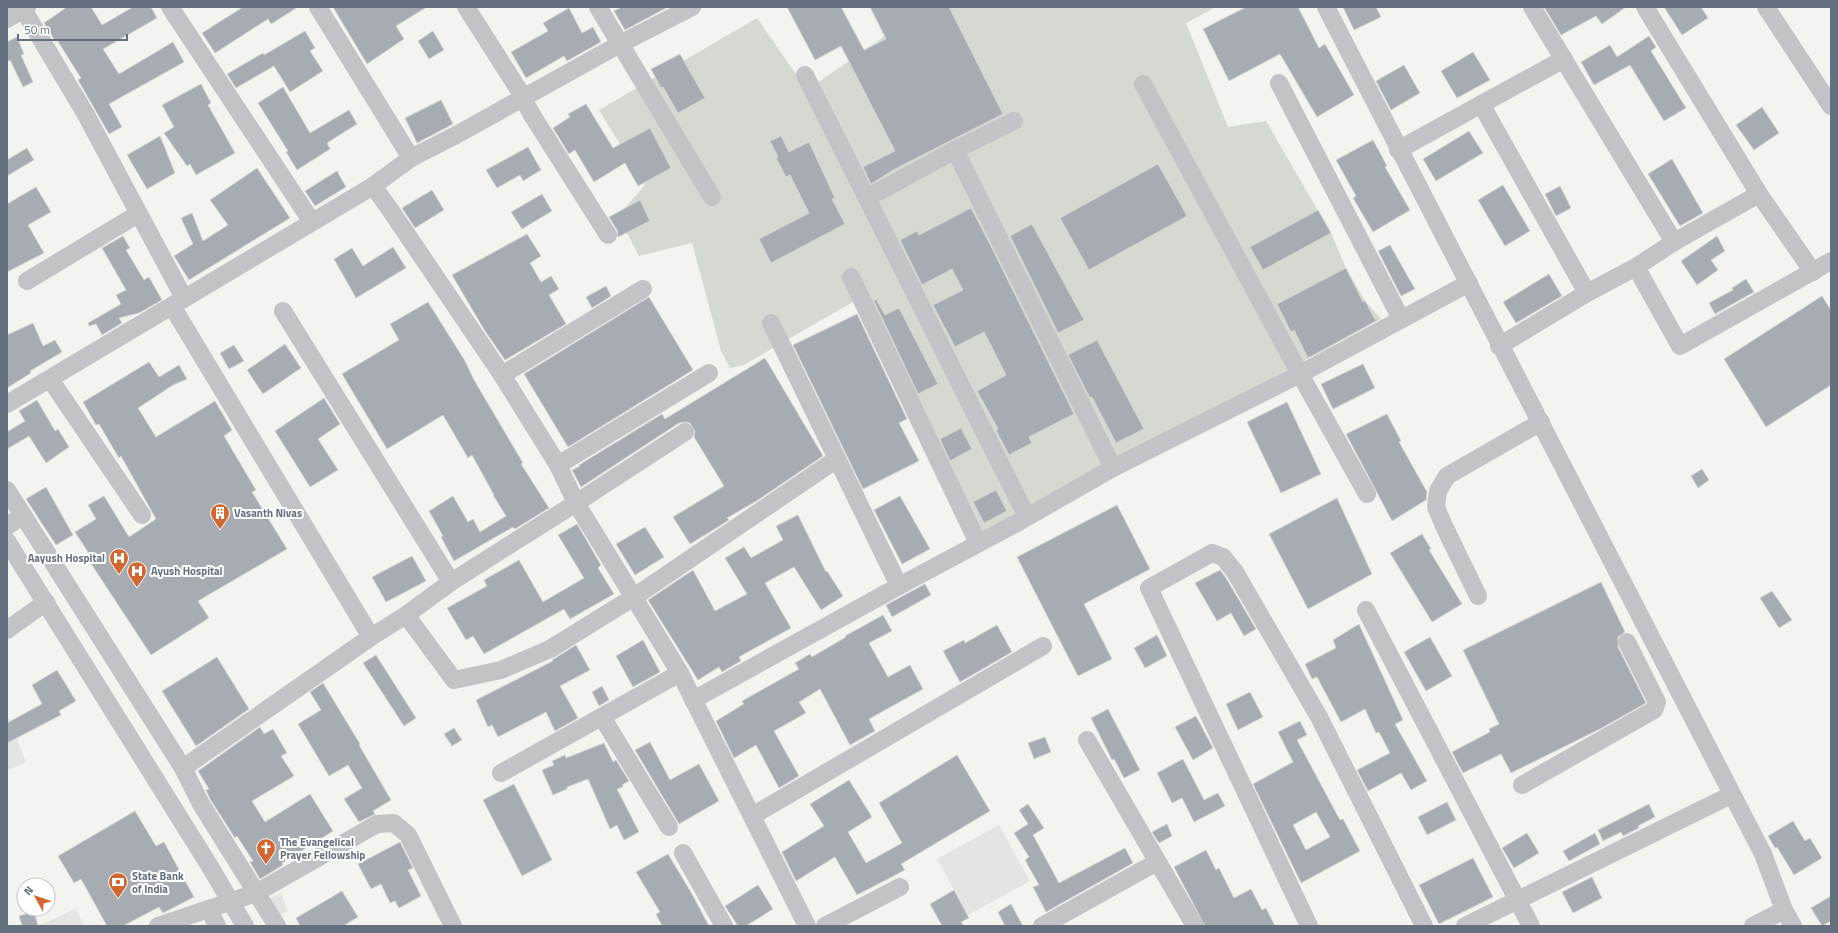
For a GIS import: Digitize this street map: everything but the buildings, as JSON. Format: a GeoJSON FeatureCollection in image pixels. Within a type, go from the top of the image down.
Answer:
{"type":"FeatureCollection","features":[{"type":"Feature","properties":{"kind":"street"},"geometry":{"type":"LineString","coordinates":[[170,7],[312,222]]}},
{"type":"Feature","properties":{"kind":"street"},"geometry":{"type":"LineString","coordinates":[[318,7],[411,158]]}},
{"type":"Feature","properties":{"kind":"street"},"geometry":{"type":"LineString","coordinates":[[466,7],[608,235]]}},
{"type":"Feature","properties":{"kind":"street"},"geometry":{"type":"LineString","coordinates":[[598,7],[712,197]]}},
{"type":"Feature","properties":{"kind":"street"},"geometry":{"type":"LineString","coordinates":[[7,404],[312,222],[380,196],[411,158],[458,134],[523,97],[622,47],[692,7]]}},
{"type":"Feature","properties":{"kind":"street"},"geometry":{"type":"LineString","coordinates":[[1326,7],[1398,150],[1469,283],[1499,346],[1542,422],[1584,510],[1763,854],[1784,910],[1793,926]]}},
{"type":"Feature","properties":{"kind":"street"},"geometry":{"type":"LineString","coordinates":[[1532,7],[1674,242]]}},
{"type":"Feature","properties":{"kind":"street"},"geometry":{"type":"LineString","coordinates":[[1645,7],[1759,194],[1813,272]]}},
{"type":"Feature","properties":{"kind":"street"},"geometry":{"type":"LineString","coordinates":[[1766,7],[1831,106]]}},
{"type":"Feature","properties":{"kind":"street"},"geometry":{"type":"LineString","coordinates":[[15,13],[85,113],[138,214],[178,302],[371,637]]}},
{"type":"Feature","properties":{"kind":"street"},"geometry":{"type":"LineString","coordinates":[[1398,150],[1564,59]]}},
{"type":"Feature","properties":{"kind":"street"},"geometry":{"type":"LineString","coordinates":[[805,75],[1027,517]]}},
{"type":"Feature","properties":{"kind":"street"},"geometry":{"type":"LineString","coordinates":[[1280,82],[1401,319]]}},
{"type":"Feature","properties":{"kind":"street"},"geometry":{"type":"LineString","coordinates":[[1143,84],[1300,374],[1367,494]]}},
{"type":"Feature","properties":{"kind":"street"},"geometry":{"type":"LineString","coordinates":[[1481,104],[1587,293]]}},
{"type":"Feature","properties":{"kind":"street"},"geometry":{"type":"LineString","coordinates":[[867,198],[956,150],[1014,121]]}},
{"type":"Feature","properties":{"kind":"street"},"geometry":{"type":"LineString","coordinates":[[956,150],[1113,468]]}},
{"type":"Feature","properties":{"kind":"street"},"geometry":{"type":"LineString","coordinates":[[1499,346],[1587,293],[1636,267],[1674,242],[1759,194]]}},
{"type":"Feature","properties":{"kind":"street"},"geometry":{"type":"LineString","coordinates":[[380,196],[502,375],[558,465],[576,503],[680,673],[807,926]]}},
{"type":"Feature","properties":{"kind":"street"},"geometry":{"type":"LineString","coordinates":[[26,281],[138,214]]}},
{"type":"Feature","properties":{"kind":"street"},"geometry":{"type":"LineString","coordinates":[[1636,267],[1680,346],[1831,261]]}},
{"type":"Feature","properties":{"kind":"street"},"geometry":{"type":"LineString","coordinates":[[851,277],[978,543]]}},
{"type":"Feature","properties":{"kind":"street"},"geometry":{"type":"LineString","coordinates":[[693,700],[1027,517],[1113,468],[1300,374],[1469,283]]}},
{"type":"Feature","properties":{"kind":"street"},"geometry":{"type":"LineString","coordinates":[[502,375],[643,289]]}},
{"type":"Feature","properties":{"kind":"street"},"geometry":{"type":"LineString","coordinates":[[283,311],[451,582]]}},
{"type":"Feature","properties":{"kind":"street"},"geometry":{"type":"LineString","coordinates":[[772,323],[899,586]]}},
{"type":"Feature","properties":{"kind":"street"},"geometry":{"type":"LineString","coordinates":[[558,465],[709,373]]}},
{"type":"Feature","properties":{"kind":"street"},"geometry":{"type":"LineString","coordinates":[[50,379],[142,515]]}},
{"type":"Feature","properties":{"kind":"street"},"geometry":{"type":"LineString","coordinates":[[1478,596],[1436,507],[1438,491],[1447,476],[1542,422]]}},
{"type":"Feature","properties":{"kind":"street"},"geometry":{"type":"LineString","coordinates":[[183,768],[371,637],[406,615],[451,582],[685,432]]}},
{"type":"Feature","properties":{"kind":"street"},"geometry":{"type":"LineString","coordinates":[[406,615],[454,680],[501,670],[550,649],[634,597],[837,459]]}},
{"type":"Feature","properties":{"kind":"street"},"geometry":{"type":"LineString","coordinates":[[7,490],[183,768],[201,804],[277,926]]}},
{"type":"Feature","properties":{"kind":"street"},"geometry":{"type":"LineString","coordinates":[[7,526],[24,516]]}},
{"type":"Feature","properties":{"kind":"street"},"geometry":{"type":"LineString","coordinates":[[7,541],[209,865],[245,926]]}},
{"type":"Feature","properties":{"kind":"street"},"geometry":{"type":"LineString","coordinates":[[1309,926],[1149,588],[1212,553],[1223,557],[1235,572],[1258,616],[1319,717],[1424,926]]}},
{"type":"Feature","properties":{"kind":"street"},"geometry":{"type":"LineString","coordinates":[[7,630],[46,602]]}},
{"type":"Feature","properties":{"kind":"street"},"geometry":{"type":"LineString","coordinates":[[1366,610],[1531,926]]}},
{"type":"Feature","properties":{"kind":"street"},"geometry":{"type":"LineString","coordinates":[[1522,784],[1654,710],[1657,702],[1629,646],[1652,639]]}},
{"type":"Feature","properties":{"kind":"street"},"geometry":{"type":"LineString","coordinates":[[752,816],[1043,646]]}},
{"type":"Feature","properties":{"kind":"street"},"geometry":{"type":"LineString","coordinates":[[1640,667],[1661,656]]}},
{"type":"Feature","properties":{"kind":"street"},"geometry":{"type":"LineString","coordinates":[[501,773],[680,673]]}},
{"type":"Feature","properties":{"kind":"street"},"geometry":{"type":"LineString","coordinates":[[1652,692],[1674,681]]}},
{"type":"Feature","properties":{"kind":"street"},"geometry":{"type":"LineString","coordinates":[[602,717],[669,827]]}},
{"type":"Feature","properties":{"kind":"street"},"geometry":{"type":"LineString","coordinates":[[1087,740],[1195,926]]}},
{"type":"Feature","properties":{"kind":"street"},"geometry":{"type":"LineString","coordinates":[[1465,926],[1731,795]]}},
{"type":"Feature","properties":{"kind":"street"},"geometry":{"type":"LineString","coordinates":[[158,926],[256,893],[377,824],[394,823],[408,835],[453,926]]}},
{"type":"Feature","properties":{"kind":"street"},"geometry":{"type":"LineString","coordinates":[[683,853],[724,926]]}},
{"type":"Feature","properties":{"kind":"street"},"geometry":{"type":"LineString","coordinates":[[1042,926],[1157,862]]}},
{"type":"Feature","properties":{"kind":"street"},"geometry":{"type":"LineString","coordinates":[[825,926],[900,886]]}},
{"type":"Feature","properties":{"kind":"street"},"geometry":{"type":"LineString","coordinates":[[209,909],[217,926]]}},
{"type":"Feature","properties":{"kind":"street"},"geometry":{"type":"LineString","coordinates":[[1753,926],[1784,910]]}},
{"type":"Feature","properties":{"kind":"shaded area"},"geometry":{"type":"Polygon","coordinates":[[[927,7],[1216,7],[1186,23],[1228,127],[1266,121],[1331,233],[1346,268],[1365,301],[1381,319],[969,543],[856,300],[744,365],[730,368],[721,351],[692,243],[639,256],[618,216],[645,185],[599,110],[757,18],[807,90],[927,7]]]}},
{"type":"Feature","properties":{"kind":"shaded area"},"geometry":{"type":"Polygon","coordinates":[[[7,714],[26,762],[7,771],[7,714]]]}},
{"type":"Feature","properties":{"kind":"shaded area"},"geometry":{"type":"Polygon","coordinates":[[[999,825],[1030,881],[968,915],[937,859],[999,825]]]}},
{"type":"Feature","properties":{"kind":"shaded area"},"geometry":{"type":"Polygon","coordinates":[[[281,893],[288,911],[272,919],[265,901],[281,893]]]}},
{"type":"Feature","properties":{"kind":"shaded area"},"geometry":{"type":"Polygon","coordinates":[[[76,908],[84,926],[39,926],[76,908]]]}},
{"type":"Feature","properties":{"kind":"place","name":"Vasanth Nivas"},"geometry":{"type":"Point","coordinates":[220,530]}},
{"type":"Feature","properties":{"kind":"place","name":"Aayush Hospital"},"geometry":{"type":"Point","coordinates":[119,575]}},
{"type":"Feature","properties":{"kind":"place","name":"Ayush Hospital"},"geometry":{"type":"Point","coordinates":[137,588]}},
{"type":"Feature","properties":{"kind":"place","name":"The Evangelical Prayer Fellowship"},"geometry":{"type":"Point","coordinates":[266,865]}},
{"type":"Feature","properties":{"kind":"place","name":"State Bank of India"},"geometry":{"type":"Point","coordinates":[118,899]}}]}
